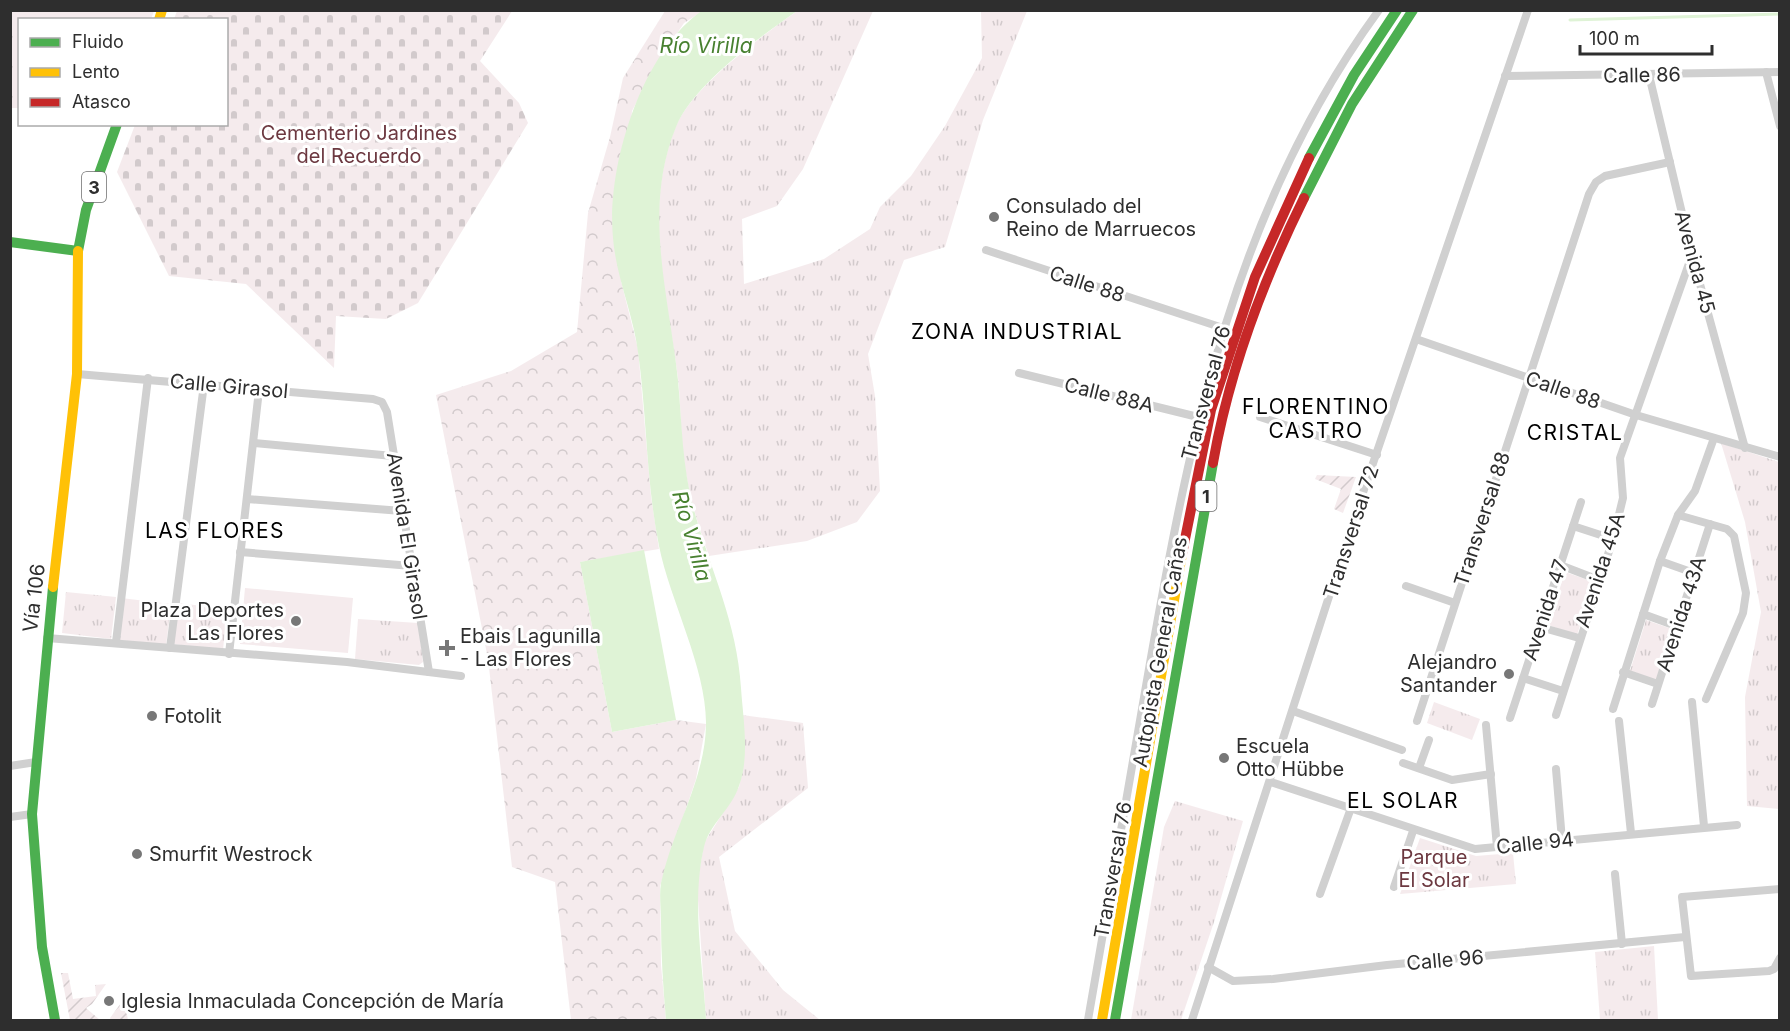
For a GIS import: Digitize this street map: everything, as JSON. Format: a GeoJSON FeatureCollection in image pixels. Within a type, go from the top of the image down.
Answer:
{"type":"FeatureCollection","features":[{"type":"Feature","properties":{"kind":"main road","name":"Autopista General Cañas"},"geometry":{"type":"LineString","coordinates":[[1102,1020],[1186,529],[1211,410],[1255,277],[1317,140],[1354,75],[1397,10]]}},
{"type":"Feature","properties":{"kind":"main road","name":"Autopista General Cañas"},"geometry":{"type":"LineString","coordinates":[[1115,1020],[1221,414],[1244,343],[1267,284],[1331,143],[1363,86],[1413,10]]}},
{"type":"Feature","properties":{"kind":"main road","name":"3"},"geometry":{"type":"LineString","coordinates":[[78,251],[86,210],[116,126]]}},
{"type":"Feature","properties":{"kind":"main road"},"geometry":{"type":"LineString","coordinates":[[10,242],[78,251]]}},
{"type":"Feature","properties":{"kind":"main road","name":"Vía 106"},"geometry":{"type":"LineString","coordinates":[[55,1020],[42,947],[32,814],[47,638],[76,374],[78,251]]}},
{"type":"Feature","properties":{"kind":"street","name":"Transversal 76"},"geometry":{"type":"LineString","coordinates":[[1088,1020],[1176,513],[1198,417],[1222,328],[1236,285],[1281,178],[1339,69],[1379,10]]}},
{"type":"Feature","properties":{"kind":"street","name":"Transversal 72"},"geometry":{"type":"LineString","coordinates":[[1192,1020],[1377,455],[1528,10]]}},
{"type":"Feature","properties":{"kind":"street"},"geometry":{"type":"LineString","coordinates":[[1766,72],[1779,126]]}},
{"type":"Feature","properties":{"kind":"street","name":"Calle 86"},"geometry":{"type":"LineString","coordinates":[[1505,76],[1779,72]]}},
{"type":"Feature","properties":{"kind":"street","name":"Avenida 45"},"geometry":{"type":"LineString","coordinates":[[1649,75],[1692,255],[1745,448]]}},
{"type":"Feature","properties":{"kind":"street","name":"Transversal 88"},"geometry":{"type":"LineString","coordinates":[[1417,721],[1589,194],[1596,182],[1605,176],[1670,162]]}},
{"type":"Feature","properties":{"kind":"street","name":"Calle 88"},"geometry":{"type":"LineString","coordinates":[[986,250],[1222,328]]}},
{"type":"Feature","properties":{"kind":"street","name":"Avenida 45A"},"geometry":{"type":"LineString","coordinates":[[1556,715],[1579,638],[1613,539],[1623,498],[1620,458],[1692,255]]}},
{"type":"Feature","properties":{"kind":"street","name":"Calle 88"},"geometry":{"type":"LineString","coordinates":[[1416,339],[1636,415],[1779,457]]}},
{"type":"Feature","properties":{"kind":"street","name":"Calle 88A"},"geometry":{"type":"LineString","coordinates":[[1019,373],[1198,417]]}},
{"type":"Feature","properties":{"kind":"street","name":"Calle Girasol"},"geometry":{"type":"LineString","coordinates":[[76,374],[148,378],[373,399],[382,402]]}},
{"type":"Feature","properties":{"kind":"street"},"geometry":{"type":"LineString","coordinates":[[116,642],[148,378]]}},
{"type":"Feature","properties":{"kind":"street"},"geometry":{"type":"LineString","coordinates":[[170,648],[204,384]]}},
{"type":"Feature","properties":{"kind":"street"},"geometry":{"type":"LineString","coordinates":[[229,654],[259,390]]}},
{"type":"Feature","properties":{"kind":"street","name":"Avenida El Girasol"},"geometry":{"type":"LineString","coordinates":[[382,402],[387,412],[429,672]]}},
{"type":"Feature","properties":{"kind":"street"},"geometry":{"type":"LineString","coordinates":[[1260,417],[1377,455]]}},
{"type":"Feature","properties":{"kind":"street"},"geometry":{"type":"LineString","coordinates":[[1613,709],[1660,561],[1678,515],[1695,491],[1713,438]]}},
{"type":"Feature","properties":{"kind":"street"},"geometry":{"type":"LineString","coordinates":[[254,443],[393,456]]}},
{"type":"Feature","properties":{"kind":"street"},"geometry":{"type":"LineString","coordinates":[[247,499],[402,511]]}},
{"type":"Feature","properties":{"kind":"street","name":"Avenida 47"},"geometry":{"type":"LineString","coordinates":[[1510,718],[1581,502]]}},
{"type":"Feature","properties":{"kind":"street"},"geometry":{"type":"LineString","coordinates":[[1678,515],[1727,529],[1734,536],[1746,593],[1743,613],[1706,699]]}},
{"type":"Feature","properties":{"kind":"street","name":"Avenida 43A"},"geometry":{"type":"LineString","coordinates":[[1652,704],[1710,524]]}},
{"type":"Feature","properties":{"kind":"street"},"geometry":{"type":"LineString","coordinates":[[1573,526],[1613,539]]}},
{"type":"Feature","properties":{"kind":"street"},"geometry":{"type":"LineString","coordinates":[[240,552],[412,566]]}},
{"type":"Feature","properties":{"kind":"street"},"geometry":{"type":"LineString","coordinates":[[1660,561],[1694,573]]}},
{"type":"Feature","properties":{"kind":"street"},"geometry":{"type":"LineString","coordinates":[[1560,565],[1599,580]]}},
{"type":"Feature","properties":{"kind":"street"},"geometry":{"type":"LineString","coordinates":[[1406,586],[1455,603]]}},
{"type":"Feature","properties":{"kind":"street"},"geometry":{"type":"LineString","coordinates":[[1643,614],[1676,626]]}},
{"type":"Feature","properties":{"kind":"street"},"geometry":{"type":"LineString","coordinates":[[1540,627],[1579,638]]}},
{"type":"Feature","properties":{"kind":"street"},"geometry":{"type":"LineString","coordinates":[[47,638],[347,662],[461,676]]}},
{"type":"Feature","properties":{"kind":"street"},"geometry":{"type":"LineString","coordinates":[[1623,672],[1658,684]]}},
{"type":"Feature","properties":{"kind":"street"},"geometry":{"type":"LineString","coordinates":[[1523,678],[1563,692]]}},
{"type":"Feature","properties":{"kind":"street"},"geometry":{"type":"LineString","coordinates":[[1692,702],[1704,826]]}},
{"type":"Feature","properties":{"kind":"street"},"geometry":{"type":"LineString","coordinates":[[1293,711],[1402,750]]}},
{"type":"Feature","properties":{"kind":"street"},"geometry":{"type":"LineString","coordinates":[[1619,721],[1631,833]]}},
{"type":"Feature","properties":{"kind":"street"},"geometry":{"type":"LineString","coordinates":[[1486,725],[1497,847]]}},
{"type":"Feature","properties":{"kind":"street"},"geometry":{"type":"LineString","coordinates":[[1419,768],[1429,740]]}},
{"type":"Feature","properties":{"kind":"street"},"geometry":{"type":"LineString","coordinates":[[10,766],[36,762]]}},
{"type":"Feature","properties":{"kind":"street"},"geometry":{"type":"LineString","coordinates":[[1403,763],[1452,780],[1491,774]]}},
{"type":"Feature","properties":{"kind":"street"},"geometry":{"type":"LineString","coordinates":[[1556,769],[1562,840]]}},
{"type":"Feature","properties":{"kind":"street","name":"Calle 94"},"geometry":{"type":"LineString","coordinates":[[1271,782],[1413,831],[1475,849],[1704,826],[1737,825]]}},
{"type":"Feature","properties":{"kind":"street"},"geometry":{"type":"LineString","coordinates":[[1320,894],[1351,808]]}},
{"type":"Feature","properties":{"kind":"street"},"geometry":{"type":"LineString","coordinates":[[10,817],[32,814]]}},
{"type":"Feature","properties":{"kind":"street"},"geometry":{"type":"LineString","coordinates":[[1394,886],[1413,831]]}},
{"type":"Feature","properties":{"kind":"street"},"geometry":{"type":"LineString","coordinates":[[1615,874],[1622,944]]}},
{"type":"Feature","properties":{"kind":"street"},"geometry":{"type":"LineString","coordinates":[[1778,962],[1769,971],[1691,976],[1682,897],[1779,889]]}},
{"type":"Feature","properties":{"kind":"street","name":"Calle 96"},"geometry":{"type":"LineString","coordinates":[[1208,967],[1233,981],[1273,979],[1387,965],[1685,937]]}},
{"type":"Feature","properties":{"kind":"green space"},"geometry":{"type":"Polygon","coordinates":[[[11,10],[154,10],[151,18],[18,18],[18,108],[11,108],[11,10]]]}},
{"type":"Feature","properties":{"kind":"green space","name":"Cementerio Jardines del Recuerdo"},"geometry":{"type":"Polygon","coordinates":[[[177,11],[512,11],[480,61],[519,103],[528,123],[418,303],[386,319],[336,316],[334,368],[246,284],[169,276],[117,172],[135,126],[228,126],[228,18],[174,18],[177,11]]]}},
{"type":"Feature","properties":{"kind":"green space"},"geometry":{"type":"Polygon","coordinates":[[[665,11],[703,11],[684,23],[657,63],[632,111],[621,281],[638,349],[651,496],[659,549],[580,562],[612,732],[676,720],[706,724],[696,779],[660,886],[661,965],[666,1020],[571,1020],[555,882],[512,867],[488,659],[436,395],[511,371],[577,332],[588,213],[610,137],[623,78],[665,11]]]}},
{"type":"Feature","properties":{"kind":"green space"},"geometry":{"type":"Polygon","coordinates":[[[797,11],[873,11],[803,169],[777,206],[742,219],[744,284],[824,259],[870,229],[880,207],[911,176],[945,126],[982,58],[981,11],[1027,11],[983,120],[945,247],[904,260],[868,354],[875,396],[880,491],[857,522],[807,541],[709,556],[694,509],[684,460],[678,378],[660,252],[660,188],[666,157],[676,126],[697,95],[730,63],[797,11]]]}},
{"type":"Feature","properties":{"kind":"green space"},"geometry":{"type":"Polygon","coordinates":[[[1721,443],[1779,462],[1779,809],[1747,806],[1745,697],[1761,612],[1745,522],[1721,443]]]}},
{"type":"Feature","properties":{"kind":"green space"},"geometry":{"type":"Polygon","coordinates":[[[1317,475],[1356,477],[1343,513],[1334,509],[1341,489],[1315,479],[1317,475]]]}},
{"type":"Feature","properties":{"kind":"green space"},"geometry":{"type":"Polygon","coordinates":[[[1565,572],[1594,582],[1577,635],[1548,625],[1565,572]]]}},
{"type":"Feature","properties":{"kind":"green space","name":"Plaza Deportes Las Flores"},"geometry":{"type":"Polygon","coordinates":[[[245,588],[353,598],[348,653],[240,644],[245,588]]]}},
{"type":"Feature","properties":{"kind":"green space"},"geometry":{"type":"Polygon","coordinates":[[[66,592],[116,597],[111,639],[62,633],[66,592]]]}},
{"type":"Feature","properties":{"kind":"green space"},"geometry":{"type":"Polygon","coordinates":[[[121,598],[171,604],[166,646],[117,640],[121,598]]]}},
{"type":"Feature","properties":{"kind":"green space"},"geometry":{"type":"Polygon","coordinates":[[[178,603],[227,609],[223,650],[173,644],[178,603]]]}},
{"type":"Feature","properties":{"kind":"green space"},"geometry":{"type":"Polygon","coordinates":[[[358,619],[418,623],[423,662],[419,665],[355,659],[358,619]]]}},
{"type":"Feature","properties":{"kind":"green space"},"geometry":{"type":"Polygon","coordinates":[[[1646,620],[1672,629],[1656,681],[1630,671],[1646,620]]]}},
{"type":"Feature","properties":{"kind":"green space"},"geometry":{"type":"Polygon","coordinates":[[[359,623],[396,626],[394,648],[358,645],[359,623]]]}},
{"type":"Feature","properties":{"kind":"green space"},"geometry":{"type":"Polygon","coordinates":[[[1434,702],[1480,719],[1472,740],[1427,723],[1434,702]]]}},
{"type":"Feature","properties":{"kind":"green space"},"geometry":{"type":"Polygon","coordinates":[[[742,715],[803,723],[808,788],[719,857],[735,931],[783,990],[820,1020],[706,1020],[697,885],[704,843],[739,787],[743,769],[742,715]]]}},
{"type":"Feature","properties":{"kind":"green space"},"geometry":{"type":"Polygon","coordinates":[[[1175,801],[1243,821],[1215,919],[1181,1020],[1131,1020],[1164,827],[1175,801]]]}},
{"type":"Feature","properties":{"kind":"green space","name":"Parque El Solar"},"geometry":{"type":"Polygon","coordinates":[[[1420,838],[1476,856],[1513,853],[1516,884],[1400,894],[1420,838]]]}},
{"type":"Feature","properties":{"kind":"green space"},"geometry":{"type":"Polygon","coordinates":[[[1654,946],[1658,1020],[1600,1020],[1595,952],[1654,946]]]}},
{"type":"Feature","properties":{"kind":"green space"},"geometry":{"type":"Polygon","coordinates":[[[61,973],[68,973],[73,999],[96,996],[95,985],[106,984],[92,1004],[86,1008],[100,1020],[70,1020],[61,973]]]}},
{"type":"Feature","properties":{"kind":"green space"},"geometry":{"type":"Polygon","coordinates":[[[124,999],[128,1020],[111,1020],[110,1018],[124,999]]]}},
{"type":"Feature","properties":{"kind":"water","name":"Río Virilla"},"geometry":{"type":"Polygon","coordinates":[[[703,10],[797,11],[729,63],[697,95],[676,127],[666,158],[661,190],[659,221],[661,253],[678,380],[687,478],[694,510],[729,619],[739,664],[745,750],[742,775],[736,794],[707,839],[700,868],[698,912],[706,1020],[666,1020],[660,888],[666,863],[700,766],[706,725],[705,703],[701,681],[659,546],[638,352],[615,252],[612,209],[622,145],[632,112],[646,81],[662,53],[681,29],[703,10]]]}},
{"type":"Feature","properties":{"kind":"water"},"geometry":{"type":"Polygon","coordinates":[[[644,550],[676,720],[612,732],[580,562],[644,550]]]}},
{"type":"Feature","properties":{"kind":"waterway"},"geometry":{"type":"LineString","coordinates":[[1570,20],[1780,14]]}},
{"type":"Feature","properties":{"kind":"traffic: fast"},"geometry":{"type":"LineString","coordinates":[[1309,158],[1354,75],[1397,10]]}},
{"type":"Feature","properties":{"kind":"traffic: fast"},"geometry":{"type":"LineString","coordinates":[[1304,198],[1352,104],[1413,10]]}},
{"type":"Feature","properties":{"kind":"traffic: fast"},"geometry":{"type":"LineString","coordinates":[[10,242],[78,251],[86,210],[116,126]]}},
{"type":"Feature","properties":{"kind":"traffic: fast"},"geometry":{"type":"LineString","coordinates":[[1115,1020],[1213,463]]}},
{"type":"Feature","properties":{"kind":"traffic: fast"},"geometry":{"type":"LineString","coordinates":[[53,587],[32,814],[42,947],[55,1020]]}},
{"type":"Feature","properties":{"kind":"traffic: slow"},"geometry":{"type":"LineString","coordinates":[[160,18],[162,10]]}},
{"type":"Feature","properties":{"kind":"traffic: slow"},"geometry":{"type":"LineString","coordinates":[[53,587],[77,374],[78,251]]}},
{"type":"Feature","properties":{"kind":"traffic: slow"},"geometry":{"type":"LineString","coordinates":[[1102,1020],[1182,554]]}},
{"type":"Feature","properties":{"kind":"traffic: jam"},"geometry":{"type":"LineString","coordinates":[[1182,554],[1211,410],[1255,277],[1309,158]]}},
{"type":"Feature","properties":{"kind":"traffic: jam"},"geometry":{"type":"LineString","coordinates":[[1213,463],[1228,395],[1249,328],[1261,294],[1304,198]]}},
{"type":"Feature","properties":{"kind":"place","name":"Consulado del Reino de Marruecos"},"geometry":{"type":"Point","coordinates":[994,217]}},
{"type":"Feature","properties":{"kind":"place","name":"Plaza Deportes Las Flores"},"geometry":{"type":"Point","coordinates":[296,621]}},
{"type":"Feature","properties":{"kind":"place","name":"Ebais Lagunilla - Las Flores"},"geometry":{"type":"Point","coordinates":[447,648]}},
{"type":"Feature","properties":{"kind":"place","name":"Alejandro Santander"},"geometry":{"type":"Point","coordinates":[1509,674]}},
{"type":"Feature","properties":{"kind":"place","name":"Fotolit"},"geometry":{"type":"Point","coordinates":[152,716]}},
{"type":"Feature","properties":{"kind":"place","name":"Escuela Otto Hübbe"},"geometry":{"type":"Point","coordinates":[1224,758]}},
{"type":"Feature","properties":{"kind":"place","name":"Smurfit Westrock"},"geometry":{"type":"Point","coordinates":[137,854]}},
{"type":"Feature","properties":{"kind":"place","name":"Iglesia Inmaculada Concepción de María"},"geometry":{"type":"Point","coordinates":[109,1001]}},
{"type":"Feature","properties":{"kind":"district","name":"ZONA INDUSTRIAL"},"geometry":{"type":"Point","coordinates":[1017,331]}},
{"type":"Feature","properties":{"kind":"district","name":"FLORENTINO CASTRO"},"geometry":{"type":"Point","coordinates":[1316,418]}},
{"type":"Feature","properties":{"kind":"district","name":"CRISTAL"},"geometry":{"type":"Point","coordinates":[1575,432]}},
{"type":"Feature","properties":{"kind":"district","name":"LAS FLORES"},"geometry":{"type":"Point","coordinates":[215,530]}},
{"type":"Feature","properties":{"kind":"district","name":"EL SOLAR"},"geometry":{"type":"Point","coordinates":[1403,800]}}]}
